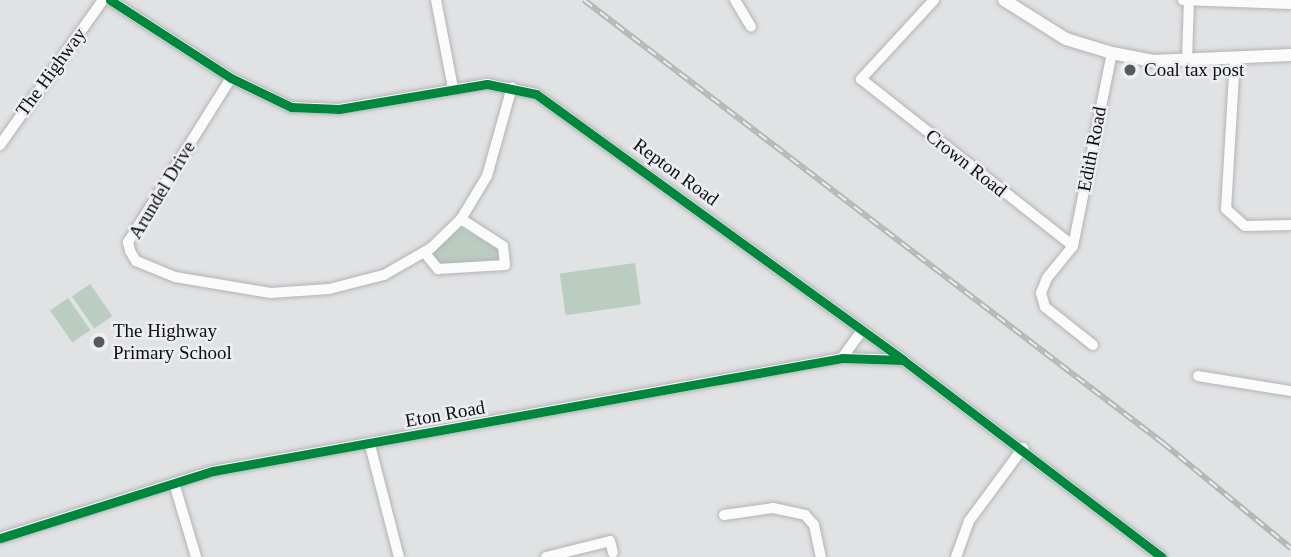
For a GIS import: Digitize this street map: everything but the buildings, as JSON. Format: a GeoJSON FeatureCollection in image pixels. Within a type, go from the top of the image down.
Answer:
{"type":"FeatureCollection","features":[{"type":"Feature","properties":{"kind":"street","name":"The Highway"},"geometry":{"type":"LineString","coordinates":[[0,145],[103,0]]}},
{"type":"Feature","properties":{"kind":"street","name":"Repton Road"},"geometry":{"type":"LineString","coordinates":[[110,0],[268,99],[317,110],[453,88],[512,87],[536,94],[903,360],[1162,557]]}},
{"type":"Feature","properties":{"kind":"street"},"geometry":{"type":"LineString","coordinates":[[436,0],[453,88]]}},
{"type":"Feature","properties":{"kind":"street"},"geometry":{"type":"LineString","coordinates":[[736,0],[751,27]]}},
{"type":"Feature","properties":{"kind":"street","name":"Crown Road"},"geometry":{"type":"LineString","coordinates":[[934,0],[861,79],[1073,246]]}},
{"type":"Feature","properties":{"kind":"street"},"geometry":{"type":"LineString","coordinates":[[1004,0],[1066,39],[1112,53],[1187,60],[1291,55]]}},
{"type":"Feature","properties":{"kind":"street"},"geometry":{"type":"LineString","coordinates":[[1184,0],[1291,4]]}},
{"type":"Feature","properties":{"kind":"street"},"geometry":{"type":"LineString","coordinates":[[1187,60],[1189,0]]}},
{"type":"Feature","properties":{"kind":"street","name":"Edith Road"},"geometry":{"type":"LineString","coordinates":[[1073,246],[1112,53]]}},
{"type":"Feature","properties":{"kind":"street"},"geometry":{"type":"LineString","coordinates":[[1235,58],[1226,209],[1245,226],[1291,225]]}},
{"type":"Feature","properties":{"kind":"street","name":"Arundel Drive"},"geometry":{"type":"LineString","coordinates":[[231,78],[128,242],[136,261],[213,286],[271,293],[329,289],[384,275],[425,253],[461,219],[488,176],[512,87]]}},
{"type":"Feature","properties":{"kind":"street"},"geometry":{"type":"LineString","coordinates":[[425,253],[438,269],[505,265],[503,246],[461,219]]}},
{"type":"Feature","properties":{"kind":"street"},"geometry":{"type":"LineString","coordinates":[[1073,246],[1047,278],[1041,293],[1045,307],[1093,345]]}},
{"type":"Feature","properties":{"kind":"street"},"geometry":{"type":"LineString","coordinates":[[842,358],[862,330]]}},
{"type":"Feature","properties":{"kind":"street","name":"Eton Road"},"geometry":{"type":"LineString","coordinates":[[0,538],[213,471],[370,445],[842,358],[903,360]]}},
{"type":"Feature","properties":{"kind":"street"},"geometry":{"type":"LineString","coordinates":[[1198,376],[1291,391]]}},
{"type":"Feature","properties":{"kind":"street"},"geometry":{"type":"LineString","coordinates":[[370,445],[399,557]]}},
{"type":"Feature","properties":{"kind":"street"},"geometry":{"type":"LineString","coordinates":[[956,557],[969,521],[1023,449]]}},
{"type":"Feature","properties":{"kind":"street"},"geometry":{"type":"LineString","coordinates":[[174,482],[196,557]]}},
{"type":"Feature","properties":{"kind":"street"},"geometry":{"type":"LineString","coordinates":[[724,514],[773,508],[805,515],[814,525],[821,557]]}},
{"type":"Feature","properties":{"kind":"street"},"geometry":{"type":"LineString","coordinates":[[546,557],[610,541],[613,553]]}},
{"type":"Feature","properties":{"kind":"green space"},"geometry":{"type":"Polygon","coordinates":[[[459,226],[498,249],[500,261],[442,266],[430,251],[459,226]]]}},
{"type":"Feature","properties":{"kind":"green space"},"geometry":{"type":"Polygon","coordinates":[[[635,263],[641,305],[566,315],[560,274],[635,263]]]}},
{"type":"Feature","properties":{"kind":"green space"},"geometry":{"type":"Polygon","coordinates":[[[90,284],[112,316],[94,329],[72,297],[90,284]]]}},
{"type":"Feature","properties":{"kind":"green space"},"geometry":{"type":"Polygon","coordinates":[[[68,298],[90,330],[72,343],[50,311],[68,298]]]}},
{"type":"Feature","properties":{"kind":"railway"},"geometry":{"type":"LineString","coordinates":[[584,0],[1163,443],[1291,548]]}},
{"type":"Feature","properties":{"kind":"cycle path"},"geometry":{"type":"LineString","coordinates":[[110,0],[231,78],[291,107],[339,109],[487,84],[536,94],[903,360],[1162,557]]}},
{"type":"Feature","properties":{"kind":"cycle path"},"geometry":{"type":"LineString","coordinates":[[0,538],[213,471],[842,358],[903,360]]}},
{"type":"Feature","properties":{"kind":"place","name":"Coal tax post"},"geometry":{"type":"Point","coordinates":[1130,70]}},
{"type":"Feature","properties":{"kind":"place","name":"The Highway Primary School"},"geometry":{"type":"Point","coordinates":[99,342]}}]}
